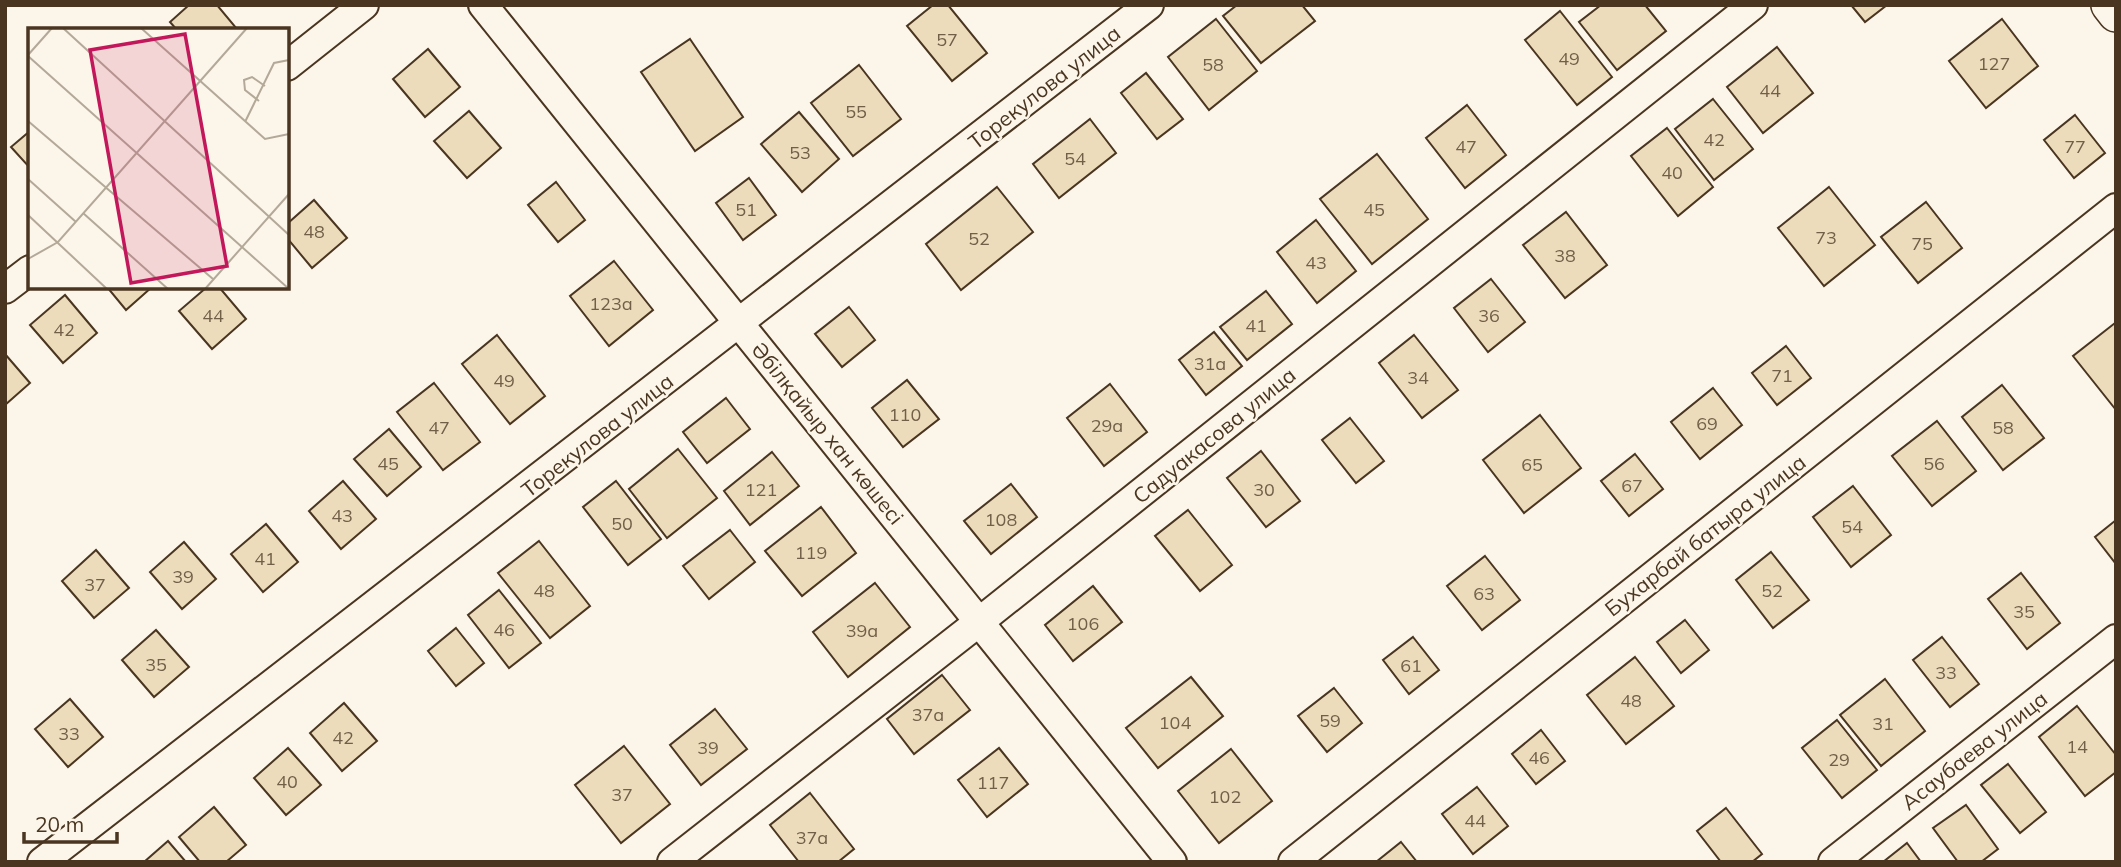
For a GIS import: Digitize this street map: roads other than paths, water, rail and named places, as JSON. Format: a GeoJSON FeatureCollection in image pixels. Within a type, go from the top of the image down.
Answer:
{"type":"FeatureCollection","features":[{"type":"Feature","properties":{"kind":"street"},"geometry":{"type":"LineString","coordinates":[[289,64],[364,5]]}},
{"type":"Feature","properties":{"kind":"street","name":"Әбілқайыр хан көшесі"},"geometry":{"type":"LineString","coordinates":[[484,5],[1172,862]]}},
{"type":"Feature","properties":{"kind":"street","name":"Торекулова улица"},"geometry":{"type":"LineString","coordinates":[[42,862],[1149,5]]}},
{"type":"Feature","properties":{"kind":"street","name":"Садуакасова улица"},"geometry":{"type":"LineString","coordinates":[[672,862],[979,622],[1753,5]]}},
{"type":"Feature","properties":{"kind":"street"},"geometry":{"type":"LineString","coordinates":[[2109,5],[2116,15]]}},
{"type":"Feature","properties":{"kind":"street","name":"Бухарбай батыра улица"},"geometry":{"type":"LineString","coordinates":[[1293,862],[2116,208]]}},
{"type":"Feature","properties":{"kind":"street"},"geometry":{"type":"LineString","coordinates":[[5,289],[28,272]]}},
{"type":"Feature","properties":{"kind":"street","name":"Асаубаева улица"},"geometry":{"type":"LineString","coordinates":[[1833,862],[2116,639]]}}]}
